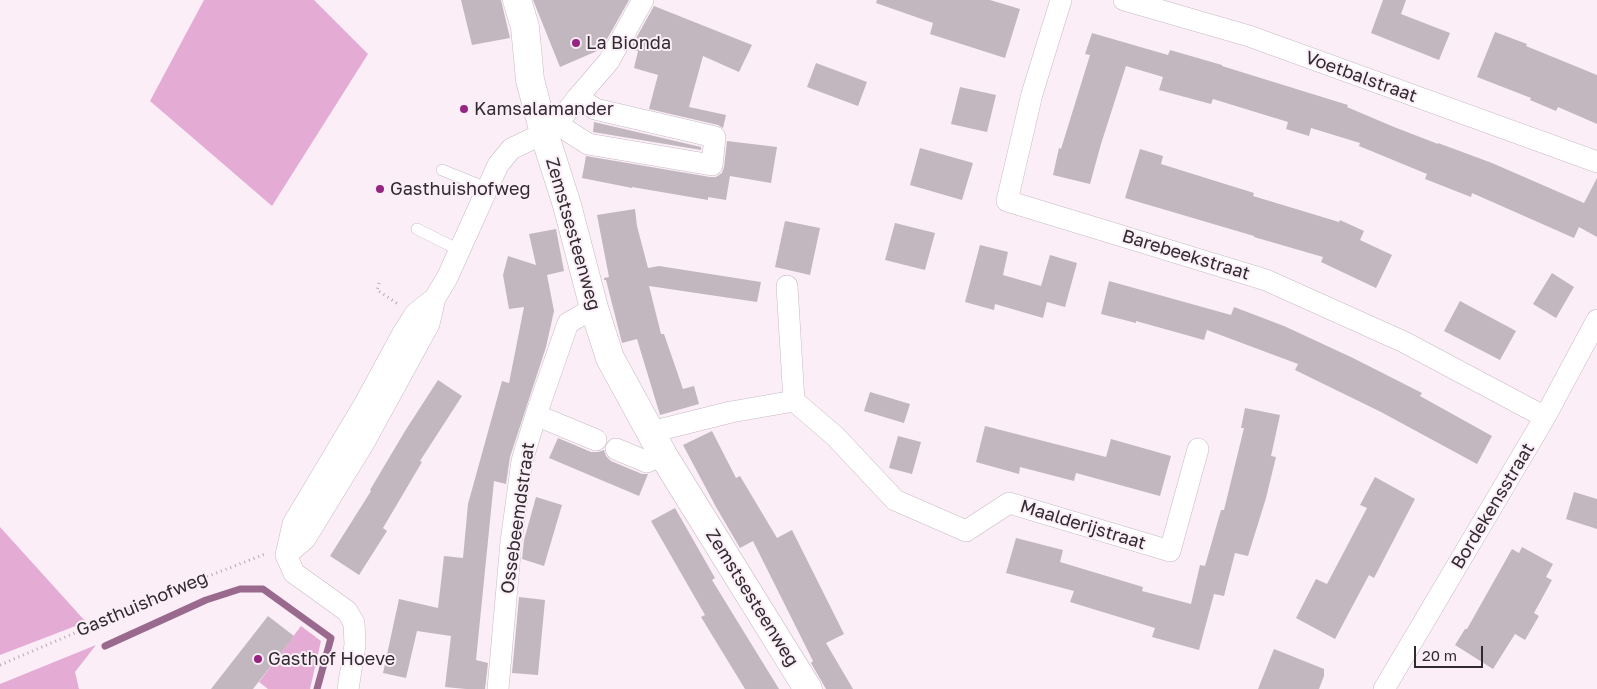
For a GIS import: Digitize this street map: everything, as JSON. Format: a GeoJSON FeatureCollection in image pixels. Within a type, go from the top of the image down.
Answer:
{"type":"FeatureCollection","features":[{"type":"Feature","properties":{"kind":"street","name":"Zemstsesteenweg"},"geometry":{"type":"LineString","coordinates":[[517,0],[525,27],[530,80],[551,129],[567,205],[594,308],[610,358],[657,444],[808,689]]}},
{"type":"Feature","properties":{"kind":"street"},"geometry":{"type":"LineString","coordinates":[[348,689],[355,645],[354,623],[347,611],[294,573],[286,555],[304,539],[312,509],[354,441],[364,405],[429,324],[435,298],[447,278],[498,165],[511,149],[551,129],[609,61],[644,0]]}},
{"type":"Feature","properties":{"kind":"street","name":"Barebeekstraat"},"geometry":{"type":"LineString","coordinates":[[1061,0],[1032,94],[1007,201],[1266,280],[1404,342],[1545,417]]}},
{"type":"Feature","properties":{"kind":"street","name":"Voetbalstraat"},"geometry":{"type":"LineString","coordinates":[[1124,0],[1249,36],[1597,162]]}},
{"type":"Feature","properties":{"kind":"street"},"geometry":{"type":"LineString","coordinates":[[551,129],[588,144],[712,165],[715,137],[595,109],[578,97]]}},
{"type":"Feature","properties":{"kind":"street"},"geometry":{"type":"LineString","coordinates":[[616,449],[647,462],[657,444],[731,412],[794,401],[787,286]]}},
{"type":"Feature","properties":{"kind":"street"},"geometry":{"type":"LineString","coordinates":[[394,368],[415,314],[435,298]]}},
{"type":"Feature","properties":{"kind":"street","name":"Ossebeemdstraat"},"geometry":{"type":"LineString","coordinates":[[498,689],[522,461],[568,323],[594,308]]}},
{"type":"Feature","properties":{"kind":"street","name":"Bordekensstraat"},"geometry":{"type":"LineString","coordinates":[[1384,689],[1545,417],[1597,320]]}},
{"type":"Feature","properties":{"kind":"street","name":"Maalderijstraat"},"geometry":{"type":"LineString","coordinates":[[794,401],[835,436],[895,500],[966,531],[1009,503],[1170,552],[1198,449]]}},
{"type":"Feature","properties":{"kind":"street"},"geometry":{"type":"LineString","coordinates":[[536,415],[596,440]]}},
{"type":"Feature","properties":{"kind":"lane"},"geometry":{"type":"LineString","coordinates":[[442,170],[488,188]]}},
{"type":"Feature","properties":{"kind":"lane"},"geometry":{"type":"LineString","coordinates":[[417,229],[459,250]]}},
{"type":"Feature","properties":{"kind":"path"},"geometry":{"type":"LineString","coordinates":[[379,283],[377,290],[415,314]]}},
{"type":"Feature","properties":{"kind":"path","name":"Gasthuishofweg"},"geometry":{"type":"LineString","coordinates":[[0,665],[266,553],[286,555]]}},
{"type":"Feature","properties":{"kind":"shaded area"},"geometry":{"type":"Polygon","coordinates":[[[204,0],[314,0],[368,54],[272,206],[150,101],[204,0]]]}},
{"type":"Feature","properties":{"kind":"shaded area"},"geometry":{"type":"Polygon","coordinates":[[[0,527],[86,622],[0,655],[0,527]]]}},
{"type":"Feature","properties":{"kind":"shaded area"},"geometry":{"type":"Polygon","coordinates":[[[301,626],[321,641],[310,689],[268,689],[259,682],[301,626]]]}},
{"type":"Feature","properties":{"kind":"shaded area"},"geometry":{"type":"Polygon","coordinates":[[[96,645],[75,672],[79,689],[0,689],[0,684],[96,645]]]}},
{"type":"Feature","properties":{"kind":"building"},"geometry":{"type":"Polygon","coordinates":[[[461,0],[501,0],[510,38],[472,45],[461,0]]]}},
{"type":"Feature","properties":{"kind":"building"},"geometry":{"type":"Polygon","coordinates":[[[533,0],[629,0],[606,41],[603,40],[597,51],[560,67],[533,0]]]}},
{"type":"Feature","properties":{"kind":"building"},"geometry":{"type":"Polygon","coordinates":[[[877,0],[990,0],[1020,9],[1005,58],[930,34],[933,23],[876,3],[877,0]]]}},
{"type":"Feature","properties":{"kind":"building"},"geometry":{"type":"Polygon","coordinates":[[[1383,0],[1406,0],[1401,14],[1450,33],[1439,60],[1371,33],[1383,0]]]}},
{"type":"Feature","properties":{"kind":"building"},"geometry":{"type":"Polygon","coordinates":[[[654,6],[752,45],[739,72],[703,56],[689,107],[726,115],[723,128],[718,125],[649,109],[658,75],[634,68],[638,51],[630,49],[654,6]]]}},
{"type":"Feature","properties":{"kind":"building"},"geometry":{"type":"Polygon","coordinates":[[[1495,32],[1597,75],[1597,124],[1558,107],[1556,111],[1530,100],[1531,98],[1477,77],[1495,32]]]}},
{"type":"Feature","properties":{"kind":"building"},"geometry":{"type":"Polygon","coordinates":[[[1092,33],[1168,55],[1170,50],[1348,105],[1347,107],[1394,127],[1492,163],[1584,203],[1597,178],[1597,237],[1579,227],[1574,238],[1472,193],[1471,197],[1425,179],[1427,174],[1359,146],[1360,143],[1311,128],[1309,136],[1286,129],[1288,122],[1213,99],[1211,104],[1159,90],[1163,77],[1126,66],[1090,184],[1053,175],[1059,148],[1061,149],[1090,55],[1085,54],[1092,33]]]}},
{"type":"Feature","properties":{"kind":"building"},"geometry":{"type":"Polygon","coordinates":[[[816,63],[867,82],[858,106],[807,87],[816,63]]]}},
{"type":"Feature","properties":{"kind":"building"},"geometry":{"type":"Polygon","coordinates":[[[960,87],[996,95],[987,132],[951,124],[960,87]]]}},
{"type":"Feature","properties":{"kind":"building"},"geometry":{"type":"Polygon","coordinates":[[[594,122],[701,147],[701,150],[593,132],[594,122]]]}},
{"type":"Feature","properties":{"kind":"building"},"geometry":{"type":"Polygon","coordinates":[[[727,141],[777,147],[771,183],[730,176],[726,200],[708,197],[708,200],[582,178],[586,156],[716,177],[722,173],[724,167],[727,141]]]}},
{"type":"Feature","properties":{"kind":"building"},"geometry":{"type":"Polygon","coordinates":[[[920,148],[973,163],[962,200],[910,185],[920,148]]]}},
{"type":"Feature","properties":{"kind":"building"},"geometry":{"type":"Polygon","coordinates":[[[1140,149],[1163,156],[1161,164],[1254,193],[1253,196],[1339,222],[1340,220],[1364,231],[1360,240],[1392,255],[1376,288],[1321,262],[1323,257],[1125,198],[1140,149]]]}},
{"type":"Feature","properties":{"kind":"building"},"geometry":{"type":"Polygon","coordinates":[[[635,209],[637,226],[648,268],[659,266],[761,282],[757,302],[649,286],[661,334],[664,334],[683,389],[694,386],[699,404],[660,415],[637,339],[622,343],[606,280],[604,280],[604,278],[609,277],[597,215],[635,209]]]}},
{"type":"Feature","properties":{"kind":"building"},"geometry":{"type":"Polygon","coordinates":[[[785,221],[820,228],[810,275],[775,267],[785,221]]]}},
{"type":"Feature","properties":{"kind":"building"},"geometry":{"type":"Polygon","coordinates":[[[895,223],[935,233],[925,270],[885,260],[895,223]]]}},
{"type":"Feature","properties":{"kind":"building"},"geometry":{"type":"Polygon","coordinates":[[[556,229],[564,271],[547,275],[554,311],[546,347],[510,457],[506,484],[494,481],[476,660],[488,663],[485,689],[445,687],[451,636],[417,631],[406,678],[383,673],[399,599],[438,608],[444,556],[463,558],[468,504],[502,381],[509,383],[524,307],[509,309],[503,275],[508,256],[536,265],[529,234],[556,229]]]}},
{"type":"Feature","properties":{"kind":"building"},"geometry":{"type":"Polygon","coordinates":[[[980,245],[1008,252],[1003,275],[1041,286],[1050,255],[1077,263],[1065,307],[1047,302],[1043,318],[995,304],[994,310],[965,302],[980,245]]]}},
{"type":"Feature","properties":{"kind":"building"},"geometry":{"type":"Polygon","coordinates":[[[1552,273],[1574,287],[1556,318],[1533,304],[1552,273]]]}},
{"type":"Feature","properties":{"kind":"building"},"geometry":{"type":"Polygon","coordinates":[[[1109,281],[1231,315],[1234,307],[1284,326],[1422,393],[1420,396],[1492,436],[1477,464],[1381,412],[1295,370],[1298,364],[1207,330],[1204,340],[1136,321],[1136,323],[1101,314],[1109,281]]]}},
{"type":"Feature","properties":{"kind":"building"},"geometry":{"type":"Polygon","coordinates":[[[1460,301],[1516,331],[1500,360],[1444,331],[1460,301]]]}},
{"type":"Feature","properties":{"kind":"building"},"geometry":{"type":"Polygon","coordinates":[[[438,380],[462,396],[420,461],[422,462],[383,528],[387,531],[359,575],[330,556],[438,380]]]}},
{"type":"Feature","properties":{"kind":"building"},"geometry":{"type":"Polygon","coordinates":[[[870,392],[910,404],[904,423],[864,411],[870,392]]]}},
{"type":"Feature","properties":{"kind":"building"},"geometry":{"type":"Polygon","coordinates":[[[1245,408],[1280,415],[1271,456],[1276,457],[1266,498],[1248,556],[1235,553],[1224,596],[1214,594],[1199,650],[1152,637],[1155,628],[1070,602],[1074,591],[1006,573],[1016,538],[1063,550],[1060,562],[1143,587],[1142,591],[1191,604],[1200,565],[1205,566],[1221,510],[1224,510],[1244,428],[1241,428],[1245,408]]]}},
{"type":"Feature","properties":{"kind":"building"},"geometry":{"type":"Polygon","coordinates":[[[985,426],[1106,457],[1111,439],[1171,456],[1160,496],[1076,473],[1074,481],[1020,467],[1019,474],[976,462],[985,426]]]}},
{"type":"Feature","properties":{"kind":"building"},"geometry":{"type":"Polygon","coordinates":[[[712,431],[736,478],[740,476],[777,538],[792,530],[844,634],[826,643],[853,689],[826,689],[811,663],[813,661],[753,541],[740,548],[716,507],[683,445],[712,431]]]}},
{"type":"Feature","properties":{"kind":"building"},"geometry":{"type":"Polygon","coordinates":[[[898,436],[921,442],[912,474],[889,468],[898,436]]]}},
{"type":"Feature","properties":{"kind":"building"},"geometry":{"type":"Polygon","coordinates":[[[558,438],[591,452],[604,450],[606,456],[611,461],[642,474],[648,474],[639,496],[549,458],[558,438]]]}},
{"type":"Feature","properties":{"kind":"building"},"geometry":{"type":"Polygon","coordinates":[[[1375,477],[1415,499],[1374,578],[1369,575],[1335,639],[1296,618],[1316,579],[1327,584],[1367,508],[1360,505],[1375,477]]]}},
{"type":"Feature","properties":{"kind":"building"},"geometry":{"type":"Polygon","coordinates":[[[1574,492],[1597,499],[1597,529],[1566,519],[1574,492]]]}},
{"type":"Feature","properties":{"kind":"building"},"geometry":{"type":"Polygon","coordinates":[[[536,497],[562,505],[544,566],[522,559],[524,540],[536,497]]]}},
{"type":"Feature","properties":{"kind":"building"},"geometry":{"type":"Polygon","coordinates":[[[675,508],[715,578],[712,580],[779,689],[745,689],[701,617],[705,615],[651,521],[675,508]]]}},
{"type":"Feature","properties":{"kind":"building"},"geometry":{"type":"Polygon","coordinates":[[[1522,547],[1553,564],[1546,577],[1552,580],[1534,613],[1539,616],[1525,640],[1515,634],[1493,669],[1455,645],[1465,629],[1467,629],[1512,549],[1519,553],[1522,547]]]}},
{"type":"Feature","properties":{"kind":"building"},"geometry":{"type":"Polygon","coordinates":[[[519,597],[545,600],[538,675],[512,673],[519,597]]]}},
{"type":"Feature","properties":{"kind":"building"},"geometry":{"type":"Polygon","coordinates":[[[268,616],[294,636],[253,689],[211,689],[268,616]]]}},
{"type":"Feature","properties":{"kind":"building"},"geometry":{"type":"Polygon","coordinates":[[[1274,649],[1324,669],[1324,676],[1319,689],[1258,689],[1274,649]]]}},
{"type":"Feature","properties":{"kind":"waterway"},"geometry":{"type":"LineString","coordinates":[[105,646],[206,600],[240,589],[263,589],[331,638],[317,689]]}},
{"type":"Feature","properties":{"kind":"place","name":"La Bionda"},"geometry":{"type":"Point","coordinates":[576,43]}},
{"type":"Feature","properties":{"kind":"place","name":"Kamsalamander"},"geometry":{"type":"Point","coordinates":[464,109]}},
{"type":"Feature","properties":{"kind":"place","name":"Gasthuishofweg"},"geometry":{"type":"Point","coordinates":[380,189]}},
{"type":"Feature","properties":{"kind":"place","name":"Gasthof Hoeve"},"geometry":{"type":"Point","coordinates":[258,659]}}]}
